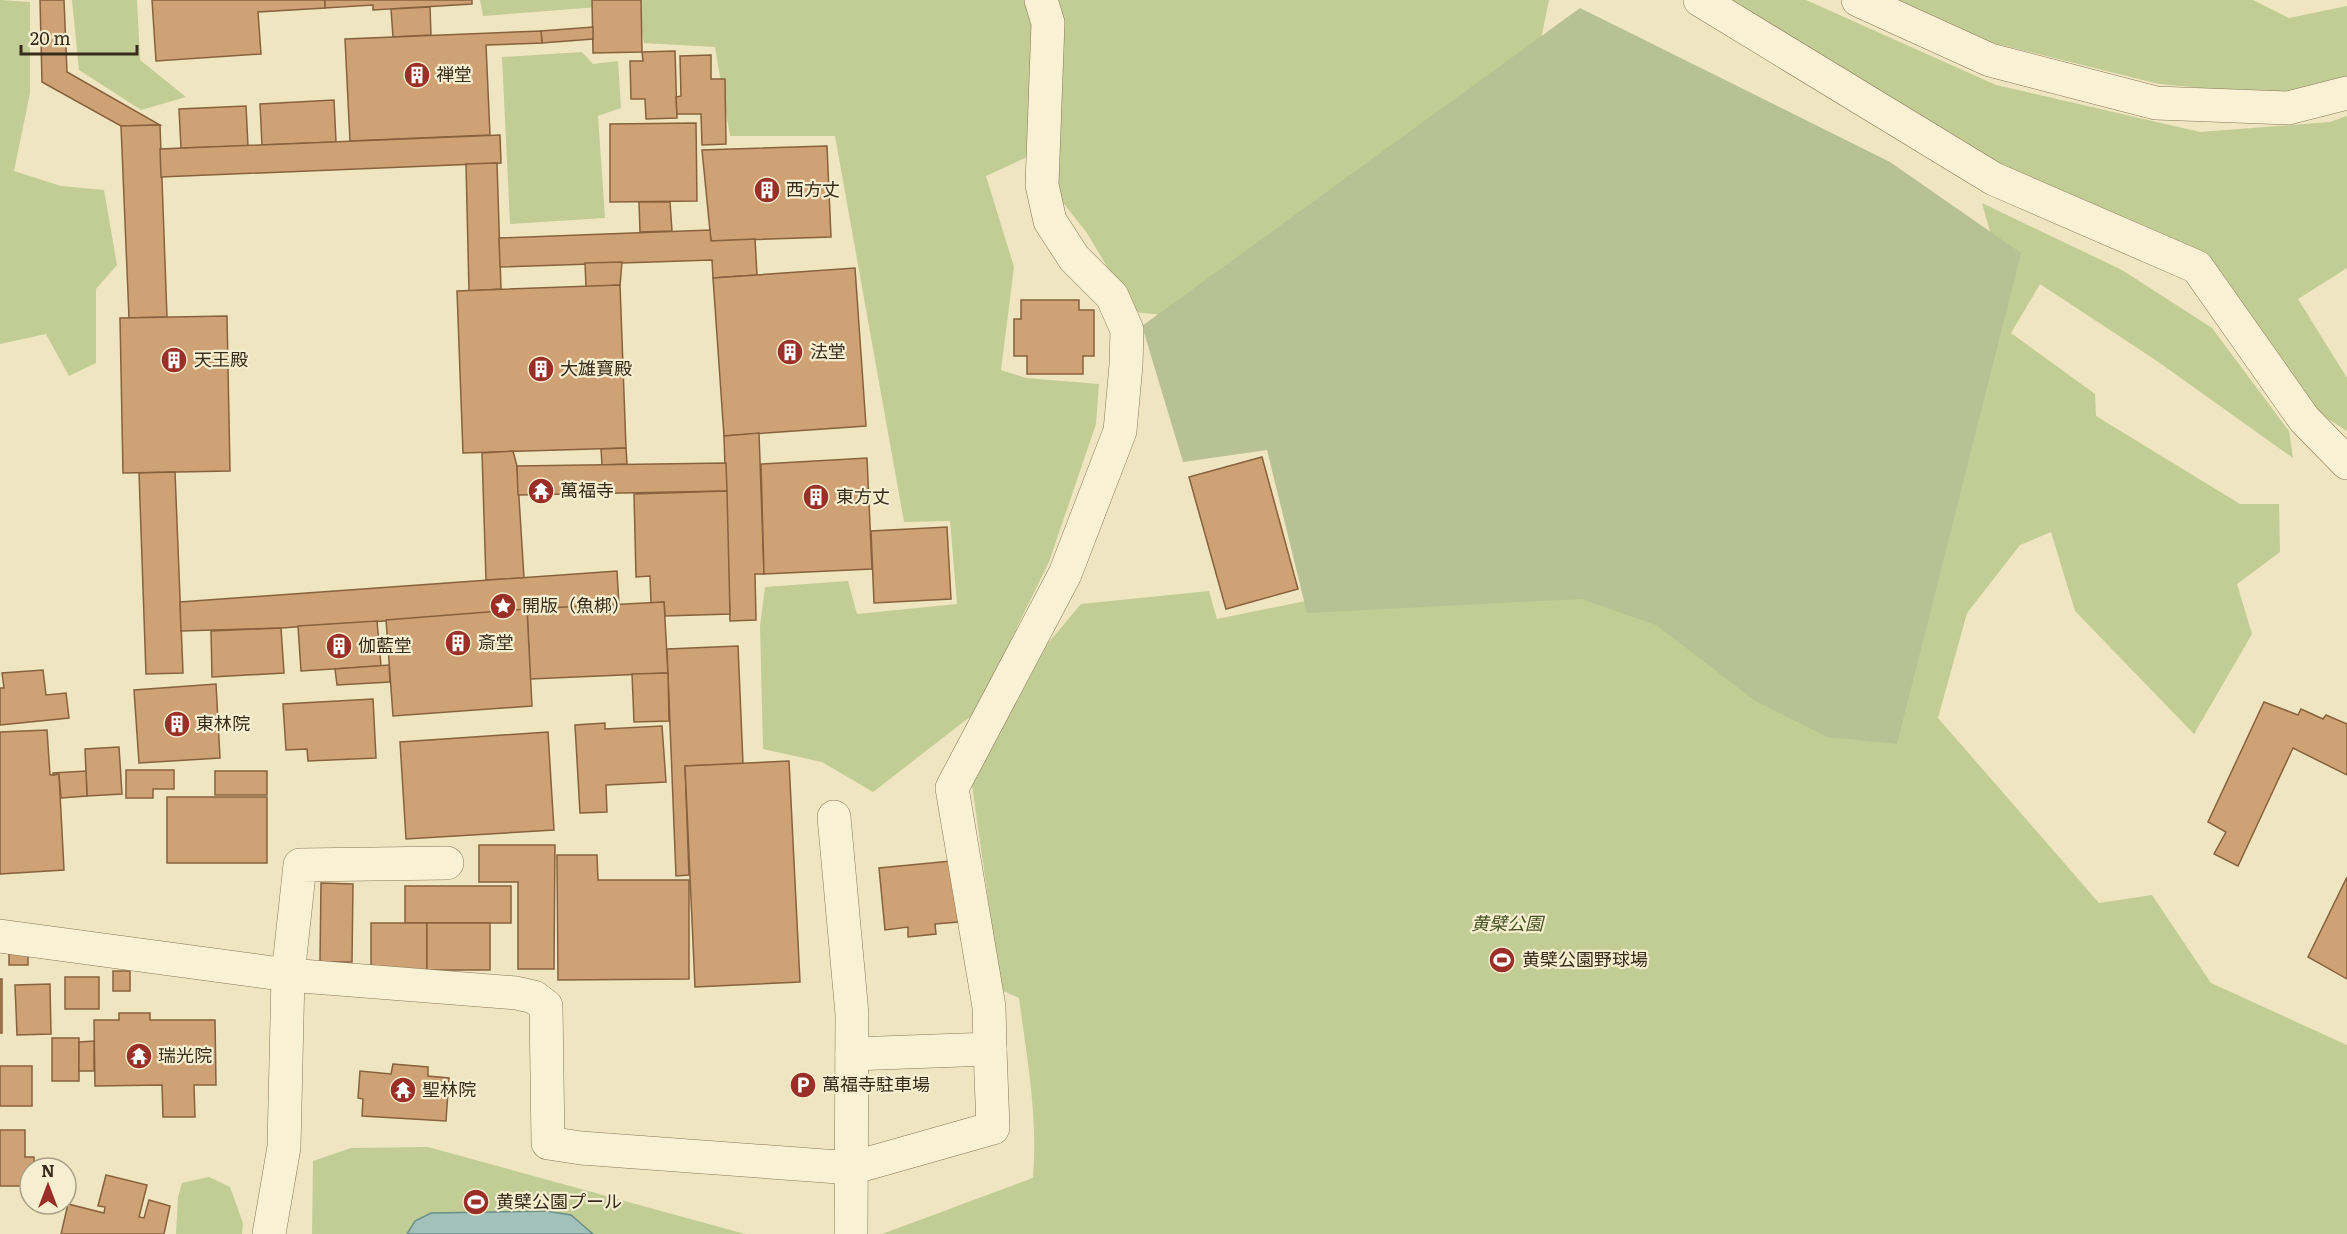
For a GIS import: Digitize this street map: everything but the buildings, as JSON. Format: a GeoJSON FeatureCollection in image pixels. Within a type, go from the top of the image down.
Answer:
{"type":"FeatureCollection","features":[{"type":"Feature","properties":{"kind":"street"},"geometry":{"type":"LineString","coordinates":[[0,936],[288,975],[516,993],[534,997],[546,1006],[548,1143],[581,1148],[852,1168],[993,1128],[989,1007],[952,788],[1065,574],[1120,431],[1126,364],[1127,330],[1112,296],[1074,258],[1050,221],[1042,185],[1048,23],[1041,0]]}},
{"type":"Feature","properties":{"kind":"street"},"geometry":{"type":"LineString","coordinates":[[1700,0],[1994,179],[2198,267],[2304,419],[2347,463]]}},
{"type":"Feature","properties":{"kind":"street"},"geometry":{"type":"LineString","coordinates":[[1858,0],[1990,60],[2156,103],[2288,108],[2347,93]]}},
{"type":"Feature","properties":{"kind":"street"},"geometry":{"type":"LineString","coordinates":[[834,817],[852,1014],[851,1234]]}},
{"type":"Feature","properties":{"kind":"street"},"geometry":{"type":"LineString","coordinates":[[269,1234],[284,1147],[288,975],[300,865],[447,863]]}},
{"type":"Feature","properties":{"kind":"street"},"geometry":{"type":"LineString","coordinates":[[852,1054],[990,1049]]}},
{"type":"Feature","properties":{"kind":"green space"},"geometry":{"type":"Polygon","coordinates":[[[0,0],[30,2],[30,93],[14,171],[61,186],[104,190],[117,265],[96,289],[96,363],[69,376],[46,334],[0,344],[0,0]]]}},
{"type":"Feature","properties":{"kind":"green space"},"geometry":{"type":"Polygon","coordinates":[[[72,0],[137,0],[140,60],[186,97],[141,110],[79,70],[72,0]]]}},
{"type":"Feature","properties":{"kind":"green space"},"geometry":{"type":"Polygon","coordinates":[[[480,0],[1549,0],[1540,44],[1193,318],[1134,312],[1087,233],[1027,157],[986,176],[1014,267],[1001,370],[1026,378],[1099,384],[1096,424],[1049,562],[975,713],[873,792],[822,762],[763,749],[760,626],[765,587],[848,581],[857,614],[957,604],[950,521],[904,522],[835,136],[730,136],[715,47],[644,43],[637,4],[483,16],[480,0]]]}},
{"type":"Feature","properties":{"kind":"green space"},"geometry":{"type":"Polygon","coordinates":[[[1702,0],[1806,0],[1996,85],[2200,132],[2330,122],[2347,116],[2347,268],[2298,299],[2347,378],[2347,431],[2311,408],[2238,301],[1702,0]]]}},
{"type":"Feature","properties":{"kind":"green space"},"geometry":{"type":"Polygon","coordinates":[[[1893,0],[2253,0],[2289,18],[2347,6],[2347,78],[2289,96],[2159,84],[1985,41],[1893,0]]]}},
{"type":"Feature","properties":{"kind":"green space"},"geometry":{"type":"Polygon","coordinates":[[[1580,8],[1890,162],[2021,253],[1897,744],[1827,737],[1754,700],[1656,625],[1581,599],[1307,613],[1267,450],[1183,462],[1142,326],[1580,8]]]}},
{"type":"Feature","properties":{"kind":"green space"},"geometry":{"type":"Polygon","coordinates":[[[582,52],[593,64],[618,61],[621,108],[598,116],[605,218],[510,224],[502,57],[582,52]]]}},
{"type":"Feature","properties":{"kind":"green space","name":"黄檗公園"},"geometry":{"type":"Polygon","coordinates":[[[1982,203],[2122,270],[2212,328],[2289,431],[2293,458],[2157,361],[2040,284],[2011,333],[2095,394],[2096,416],[2240,504],[2279,504],[2280,552],[2237,584],[2252,634],[2194,734],[2075,611],[2051,532],[2020,545],[1967,613],[1938,718],[2099,903],[2152,895],[2211,983],[2347,1045],[2347,1234],[882,1234],[1033,1178],[1033,1110],[1019,998],[1001,990],[972,785],[1048,643],[1081,604],[1209,591],[1217,619],[1360,590],[1996,253],[1982,203]]]}},
{"type":"Feature","properties":{"kind":"green space"},"geometry":{"type":"Polygon","coordinates":[[[428,1147],[745,1234],[312,1234],[313,1161],[351,1148],[428,1147]]]}},
{"type":"Feature","properties":{"kind":"green space"},"geometry":{"type":"Polygon","coordinates":[[[209,1177],[230,1187],[243,1223],[242,1234],[176,1234],[178,1197],[182,1183],[209,1177]]]}},
{"type":"Feature","properties":{"kind":"water"},"geometry":{"type":"Polygon","coordinates":[[[546,1211],[571,1215],[593,1234],[407,1234],[415,1221],[431,1213],[546,1211]]]}},
{"type":"Feature","properties":{"kind":"place","name":"禅堂"},"geometry":{"type":"Point","coordinates":[417,75]}},
{"type":"Feature","properties":{"kind":"place","name":"西方丈"},"geometry":{"type":"Point","coordinates":[767,190]}},
{"type":"Feature","properties":{"kind":"place","name":"法堂"},"geometry":{"type":"Point","coordinates":[790,352]}},
{"type":"Feature","properties":{"kind":"place","name":"天王殿"},"geometry":{"type":"Point","coordinates":[174,360]}},
{"type":"Feature","properties":{"kind":"place","name":"大雄寶殿"},"geometry":{"type":"Point","coordinates":[541,369]}},
{"type":"Feature","properties":{"kind":"place","name":"萬福寺"},"geometry":{"type":"Point","coordinates":[541,491]}},
{"type":"Feature","properties":{"kind":"place","name":"東方丈"},"geometry":{"type":"Point","coordinates":[816,497]}},
{"type":"Feature","properties":{"kind":"place","name":"開版（魚梆）"},"geometry":{"type":"Point","coordinates":[503,606]}},
{"type":"Feature","properties":{"kind":"place","name":"斎堂"},"geometry":{"type":"Point","coordinates":[458,643]}},
{"type":"Feature","properties":{"kind":"place","name":"伽藍堂"},"geometry":{"type":"Point","coordinates":[339,646]}},
{"type":"Feature","properties":{"kind":"place","name":"東林院"},"geometry":{"type":"Point","coordinates":[177,724]}},
{"type":"Feature","properties":{"kind":"place","name":"黄檗公園野球場"},"geometry":{"type":"Point","coordinates":[1502,960]}},
{"type":"Feature","properties":{"kind":"place","name":"瑞光院"},"geometry":{"type":"Point","coordinates":[139,1056]}},
{"type":"Feature","properties":{"kind":"place","name":"萬福寺駐車場"},"geometry":{"type":"Point","coordinates":[803,1085]}},
{"type":"Feature","properties":{"kind":"place","name":"聖林院"},"geometry":{"type":"Point","coordinates":[403,1090]}},
{"type":"Feature","properties":{"kind":"place","name":"黄檗公園プール"},"geometry":{"type":"Point","coordinates":[476,1202]}}]}
